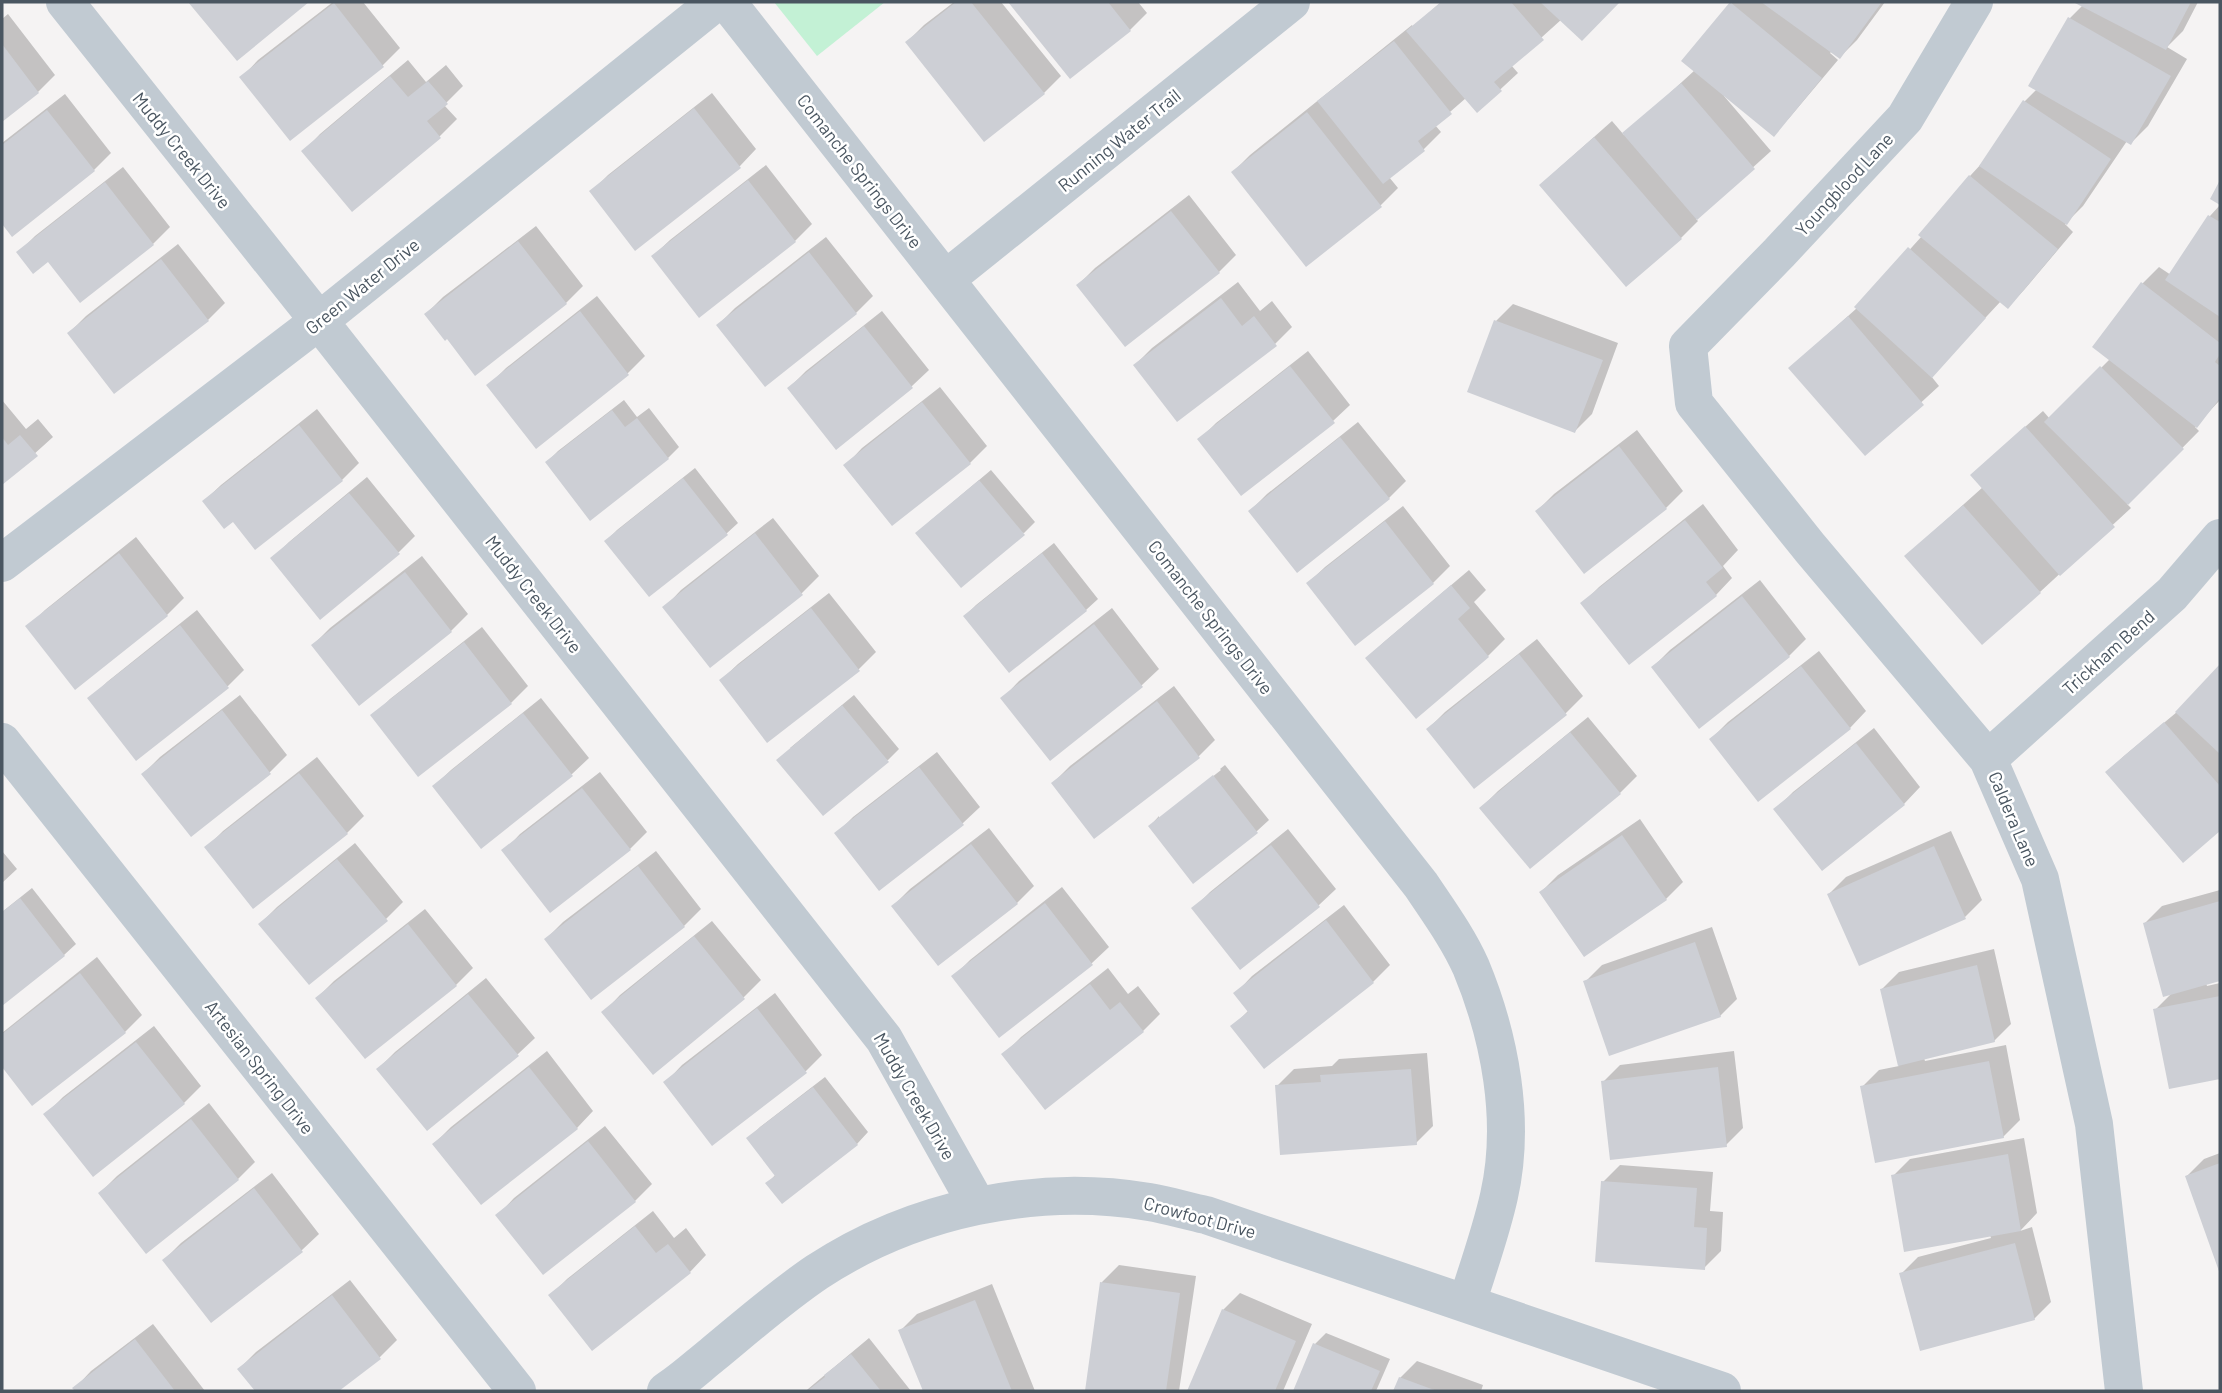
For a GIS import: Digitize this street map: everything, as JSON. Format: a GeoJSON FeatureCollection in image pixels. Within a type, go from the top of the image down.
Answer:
{"type":"FeatureCollection","features":[{"type":"Feature","properties":{"kind":"street","name":"Muddy Creek Drive"},"geometry":{"type":"LineString","coordinates":[[65,2],[884,1039],[977,1205]]}},
{"type":"Feature","properties":{"kind":"street","name":"Green Water Drive"},"geometry":{"type":"LineString","coordinates":[[2,563],[319,321],[716,2]]}},
{"type":"Feature","properties":{"kind":"street","name":"Comanche Springs Drive"},"geometry":{"type":"LineString","coordinates":[[727,2],[1421,885],[1450,928],[1470,965],[1488,1013],[1498,1055],[1507,1144],[1499,1196],[1467,1303]]}},
{"type":"Feature","properties":{"kind":"street","name":"Running Water Trail"},"geometry":{"type":"LineString","coordinates":[[946,279],[1291,2]]}},
{"type":"Feature","properties":{"kind":"street","name":"Youngblood Lane"},"geometry":{"type":"LineString","coordinates":[[1688,346],[1905,118],[1974,2]]}},
{"type":"Feature","properties":{"kind":"street","name":"Caldera Lane"},"geometry":{"type":"LineString","coordinates":[[1688,346],[1694,403],[1810,548],[1988,759],[2040,879],[2094,1124],[2124,1391]]}},
{"type":"Feature","properties":{"kind":"street","name":"Trickham Bend"},"geometry":{"type":"LineString","coordinates":[[1988,759],[2172,594],[2220,538]]}},
{"type":"Feature","properties":{"kind":"street","name":"Artesian Spring Drive"},"geometry":{"type":"LineString","coordinates":[[2,742],[517,1391]]}},
{"type":"Feature","properties":{"kind":"street","name":"Crowfoot Drive"},"geometry":{"type":"LineString","coordinates":[[666,1391],[778,1301],[818,1272],[864,1245],[916,1222],[977,1205],[1094,1196],[1149,1202],[1206,1215],[1721,1391]]}},
{"type":"Feature","properties":{"kind":"green space"},"geometry":{"type":"Polygon","coordinates":[[[774,2],[885,2],[817,56],[774,2]]]}},
{"type":"Feature","properties":{"kind":"building"},"geometry":{"type":"Polygon","coordinates":[[[188,2],[309,2],[237,61],[188,2]]]}},
{"type":"Feature","properties":{"kind":"building"},"geometry":{"type":"Polygon","coordinates":[[[956,2],[971,2],[1045,94],[984,142],[905,42],[956,2]]]}},
{"type":"Feature","properties":{"kind":"building"},"geometry":{"type":"Polygon","coordinates":[[[1008,2],[1108,2],[1131,31],[1070,79],[1008,2]]]}},
{"type":"Feature","properties":{"kind":"building"},"geometry":{"type":"Polygon","coordinates":[[[1441,2],[1511,2],[1544,40],[1494,82],[1502,91],[1477,113],[1406,31],[1441,2]]]}},
{"type":"Feature","properties":{"kind":"building"},"geometry":{"type":"Polygon","coordinates":[[[1540,2],[1620,2],[1582,41],[1540,2]]]}},
{"type":"Feature","properties":{"kind":"building"},"geometry":{"type":"Polygon","coordinates":[[[1730,2],[1822,78],[1774,137],[1681,61],[1730,2]]]}},
{"type":"Feature","properties":{"kind":"building"},"geometry":{"type":"Polygon","coordinates":[[[1761,2],[1882,2],[1840,59],[1761,2]]]}},
{"type":"Feature","properties":{"kind":"building"},"geometry":{"type":"Polygon","coordinates":[[[2073,2],[2191,2],[2166,50],[2073,2]]]}},
{"type":"Feature","properties":{"kind":"building"},"geometry":{"type":"Polygon","coordinates":[[[334,3],[384,67],[290,141],[239,77],[334,3]]]}},
{"type":"Feature","properties":{"kind":"building"},"geometry":{"type":"Polygon","coordinates":[[[2068,17],[2171,76],[2131,145],[2028,86],[2068,17]]]}},
{"type":"Feature","properties":{"kind":"building"},"geometry":{"type":"Polygon","coordinates":[[[1394,41],[1452,114],[1418,141],[1425,151],[1383,184],[1317,101],[1394,41]]]}},
{"type":"Feature","properties":{"kind":"building"},"geometry":{"type":"Polygon","coordinates":[[[2,44],[39,93],[2,122],[2,44]]]}},
{"type":"Feature","properties":{"kind":"building"},"geometry":{"type":"Polygon","coordinates":[[[390,76],[408,97],[428,81],[448,104],[427,121],[441,138],[352,212],[301,151],[390,76]]]}},
{"type":"Feature","properties":{"kind":"building"},"geometry":{"type":"Polygon","coordinates":[[[1681,83],[1755,169],[1697,220],[1622,133],[1681,83]]]}},
{"type":"Feature","properties":{"kind":"building"},"geometry":{"type":"Polygon","coordinates":[[[2023,100],[2111,159],[2067,225],[1979,166],[2023,100]]]}},
{"type":"Feature","properties":{"kind":"building"},"geometry":{"type":"Polygon","coordinates":[[[694,108],[741,168],[635,251],[589,191],[694,108]]]}},
{"type":"Feature","properties":{"kind":"building"},"geometry":{"type":"Polygon","coordinates":[[[47,110],[95,171],[12,237],[2,224],[2,145],[47,110]]]}},
{"type":"Feature","properties":{"kind":"building"},"geometry":{"type":"Polygon","coordinates":[[[1307,112],[1382,207],[1306,267],[1231,172],[1307,112]]]}},
{"type":"Feature","properties":{"kind":"building"},"geometry":{"type":"Polygon","coordinates":[[[1594,137],[1682,239],[1626,287],[1539,185],[1594,137]]]}},
{"type":"Feature","properties":{"kind":"building"},"geometry":{"type":"Polygon","coordinates":[[[1969,175],[2058,249],[2008,309],[1918,235],[1969,175]]]}},
{"type":"Feature","properties":{"kind":"building"},"geometry":{"type":"Polygon","coordinates":[[[748,180],[796,242],[699,318],[651,256],[748,180]]]}},
{"type":"Feature","properties":{"kind":"building"},"geometry":{"type":"Polygon","coordinates":[[[2220,180],[2220,205],[2210,199],[2220,180]]]}},
{"type":"Feature","properties":{"kind":"building"},"geometry":{"type":"Polygon","coordinates":[[[105,182],[154,245],[80,303],[48,262],[33,274],[16,252],[105,182]]]}},
{"type":"Feature","properties":{"kind":"building"},"geometry":{"type":"Polygon","coordinates":[[[1171,211],[1220,273],[1125,347],[1076,285],[1171,211]]]}},
{"type":"Feature","properties":{"kind":"building"},"geometry":{"type":"Polygon","coordinates":[[[2208,215],[2220,222],[2220,317],[2165,280],[2208,215]]]}},
{"type":"Feature","properties":{"kind":"building"},"geometry":{"type":"Polygon","coordinates":[[[518,241],[567,304],[475,376],[424,314],[518,241]]]}},
{"type":"Feature","properties":{"kind":"building"},"geometry":{"type":"Polygon","coordinates":[[[1908,247],[1986,318],[1932,378],[1854,307],[1908,247]]]}},
{"type":"Feature","properties":{"kind":"building"},"geometry":{"type":"Polygon","coordinates":[[[809,252],[857,314],[765,387],[716,325],[809,252]]]}},
{"type":"Feature","properties":{"kind":"building"},"geometry":{"type":"Polygon","coordinates":[[[161,259],[209,321],[114,394],[67,333],[161,259]]]}},
{"type":"Feature","properties":{"kind":"building"},"geometry":{"type":"Polygon","coordinates":[[[2141,282],[2220,343],[2220,354],[2215,362],[2220,366],[2220,398],[2197,428],[2092,347],[2141,282]]]}},
{"type":"Feature","properties":{"kind":"building"},"geometry":{"type":"Polygon","coordinates":[[[1221,298],[1242,326],[1254,316],[1277,346],[1177,422],[1133,365],[1221,298]]]}},
{"type":"Feature","properties":{"kind":"building"},"geometry":{"type":"Polygon","coordinates":[[[580,311],[629,375],[536,449],[486,385],[580,311]]]}},
{"type":"Feature","properties":{"kind":"building"},"geometry":{"type":"Polygon","coordinates":[[[1848,316],[1924,405],[1865,456],[1788,368],[1848,316]]]}},
{"type":"Feature","properties":{"kind":"building"},"geometry":{"type":"Polygon","coordinates":[[[1494,320],[1603,360],[1575,433],[1467,392],[1494,320]]]}},
{"type":"Feature","properties":{"kind":"building"},"geometry":{"type":"Polygon","coordinates":[[[864,326],[913,388],[836,450],[787,388],[864,326]]]}},
{"type":"Feature","properties":{"kind":"building"},"geometry":{"type":"Polygon","coordinates":[[[1290,366],[1335,423],[1241,496],[1197,439],[1290,366]]]}},
{"type":"Feature","properties":{"kind":"building"},"geometry":{"type":"Polygon","coordinates":[[[2100,366],[2184,449],[2128,505],[2044,422],[2100,366]]]}},
{"type":"Feature","properties":{"kind":"building"},"geometry":{"type":"Polygon","coordinates":[[[922,402],[971,464],[892,526],[843,465],[922,402]]]}},
{"type":"Feature","properties":{"kind":"building"},"geometry":{"type":"Polygon","coordinates":[[[612,410],[625,427],[637,418],[669,459],[590,521],[545,462],[612,410]]]}},
{"type":"Feature","properties":{"kind":"building"},"geometry":{"type":"Polygon","coordinates":[[[299,425],[343,481],[255,550],[233,522],[224,529],[202,501],[299,425]]]}},
{"type":"Feature","properties":{"kind":"building"},"geometry":{"type":"Polygon","coordinates":[[[2025,426],[2115,527],[2060,576],[1970,475],[2025,426]]]}},
{"type":"Feature","properties":{"kind":"building"},"geometry":{"type":"Polygon","coordinates":[[[20,435],[38,456],[2,485],[2,437],[8,445],[20,435]]]}},
{"type":"Feature","properties":{"kind":"building"},"geometry":{"type":"Polygon","coordinates":[[[1340,437],[1390,499],[1297,573],[1248,511],[1340,437]]]}},
{"type":"Feature","properties":{"kind":"building"},"geometry":{"type":"Polygon","coordinates":[[[1619,446],[1667,509],[1584,574],[1535,511],[1619,446]]]}},
{"type":"Feature","properties":{"kind":"building"},"geometry":{"type":"Polygon","coordinates":[[[683,478],[728,535],[649,597],[604,541],[683,478]]]}},
{"type":"Feature","properties":{"kind":"building"},"geometry":{"type":"Polygon","coordinates":[[[979,480],[1025,535],[961,588],[915,533],[979,480]]]}},
{"type":"Feature","properties":{"kind":"building"},"geometry":{"type":"Polygon","coordinates":[[[349,493],[400,554],[320,620],[270,558],[349,493]]]}},
{"type":"Feature","properties":{"kind":"building"},"geometry":{"type":"Polygon","coordinates":[[[1963,505],[2041,593],[1982,645],[1904,556],[1963,505]]]}},
{"type":"Feature","properties":{"kind":"building"},"geometry":{"type":"Polygon","coordinates":[[[1685,520],[1723,568],[1706,582],[1717,596],[1629,665],[1580,603],[1685,520]]]}},
{"type":"Feature","properties":{"kind":"building"},"geometry":{"type":"Polygon","coordinates":[[[1385,521],[1434,584],[1355,646],[1306,583],[1385,521]]]}},
{"type":"Feature","properties":{"kind":"building"},"geometry":{"type":"Polygon","coordinates":[[[755,533],[803,595],[710,668],[662,607],[755,533]]]}},
{"type":"Feature","properties":{"kind":"building"},"geometry":{"type":"Polygon","coordinates":[[[119,553],[168,616],[75,690],[25,626],[119,553]]]}},
{"type":"Feature","properties":{"kind":"building"},"geometry":{"type":"Polygon","coordinates":[[[1042,553],[1087,611],[1009,673],[963,616],[1042,553]]]}},
{"type":"Feature","properties":{"kind":"building"},"geometry":{"type":"Polygon","coordinates":[[[405,572],[452,632],[359,706],[311,645],[405,572]]]}},
{"type":"Feature","properties":{"kind":"building"},"geometry":{"type":"Polygon","coordinates":[[[1451,585],[1470,608],[1458,619],[1489,657],[1416,719],[1365,658],[1451,585]]]}},
{"type":"Feature","properties":{"kind":"building"},"geometry":{"type":"Polygon","coordinates":[[[1742,596],[1790,657],[1699,729],[1651,667],[1742,596]]]}},
{"type":"Feature","properties":{"kind":"building"},"geometry":{"type":"Polygon","coordinates":[[[811,608],[860,671],[767,743],[719,680],[811,608]]]}},
{"type":"Feature","properties":{"kind":"building"},"geometry":{"type":"Polygon","coordinates":[[[1094,624],[1143,687],[1050,761],[1000,698],[1094,624]]]}},
{"type":"Feature","properties":{"kind":"building"},"geometry":{"type":"Polygon","coordinates":[[[180,625],[229,688],[136,761],[87,698],[180,625]]]}},
{"type":"Feature","properties":{"kind":"building"},"geometry":{"type":"Polygon","coordinates":[[[464,642],[512,704],[418,777],[370,715],[464,642]]]}},
{"type":"Feature","properties":{"kind":"building"},"geometry":{"type":"Polygon","coordinates":[[[1519,654],[1567,715],[1474,789],[1426,729],[1519,654]]]}},
{"type":"Feature","properties":{"kind":"building"},"geometry":{"type":"Polygon","coordinates":[[[2220,664],[2220,754],[2175,712],[2220,664]]]}},
{"type":"Feature","properties":{"kind":"building"},"geometry":{"type":"Polygon","coordinates":[[[1801,666],[1851,729],[1758,802],[1709,739],[1801,666]]]}},
{"type":"Feature","properties":{"kind":"building"},"geometry":{"type":"Polygon","coordinates":[[[1157,701],[1200,758],[1094,839],[1051,783],[1157,701]]]}},
{"type":"Feature","properties":{"kind":"building"},"geometry":{"type":"Polygon","coordinates":[[[842,705],[889,762],[823,816],[776,760],[842,705]]]}},
{"type":"Feature","properties":{"kind":"building"},"geometry":{"type":"Polygon","coordinates":[[[222,710],[271,774],[191,837],[141,774],[222,710]]]}},
{"type":"Feature","properties":{"kind":"building"},"geometry":{"type":"Polygon","coordinates":[[[523,713],[573,776],[481,849],[432,786],[523,713]]]}},
{"type":"Feature","properties":{"kind":"building"},"geometry":{"type":"Polygon","coordinates":[[[2164,722],[2220,786],[2220,831],[2183,863],[2105,772],[2164,722]]]}},
{"type":"Feature","properties":{"kind":"building"},"geometry":{"type":"Polygon","coordinates":[[[1570,732],[1621,794],[1530,869],[1479,808],[1570,732]]]}},
{"type":"Feature","properties":{"kind":"building"},"geometry":{"type":"Polygon","coordinates":[[[1856,743],[1905,805],[1822,871],[1773,809],[1856,743]]]}},
{"type":"Feature","properties":{"kind":"building"},"geometry":{"type":"Polygon","coordinates":[[[919,767],[964,825],[879,891],[834,833],[919,767]]]}},
{"type":"Feature","properties":{"kind":"building"},"geometry":{"type":"Polygon","coordinates":[[[299,773],[348,834],[253,909],[204,847],[299,773]]]}},
{"type":"Feature","properties":{"kind":"building"},"geometry":{"type":"Polygon","coordinates":[[[1213,775],[1258,833],[1193,884],[1148,826],[1213,775]]]}},
{"type":"Feature","properties":{"kind":"building"},"geometry":{"type":"Polygon","coordinates":[[[582,788],[631,850],[550,913],[501,850],[582,788]]]}},
{"type":"Feature","properties":{"kind":"building"},"geometry":{"type":"Polygon","coordinates":[[[1622,835],[1667,900],[1584,957],[1539,892],[1622,835]]]}},
{"type":"Feature","properties":{"kind":"building"},"geometry":{"type":"Polygon","coordinates":[[[971,844],[1018,904],[938,966],[891,906],[971,844]]]}},
{"type":"Feature","properties":{"kind":"building"},"geometry":{"type":"Polygon","coordinates":[[[1271,845],[1320,907],[1240,970],[1191,908],[1271,845]]]}},
{"type":"Feature","properties":{"kind":"building"},"geometry":{"type":"Polygon","coordinates":[[[1934,846],[1966,919],[1859,966],[1827,894],[1934,846]]]}},
{"type":"Feature","properties":{"kind":"building"},"geometry":{"type":"Polygon","coordinates":[[[337,859],[388,921],[309,985],[258,924],[337,859]]]}},
{"type":"Feature","properties":{"kind":"building"},"geometry":{"type":"Polygon","coordinates":[[[638,866],[685,927],[591,1000],[544,939],[638,866]]]}},
{"type":"Feature","properties":{"kind":"building"},"geometry":{"type":"Polygon","coordinates":[[[20,898],[65,956],[2,1006],[2,912],[20,898]]]}},
{"type":"Feature","properties":{"kind":"building"},"geometry":{"type":"Polygon","coordinates":[[[2220,901],[2220,981],[2163,997],[2143,923],[2220,901]]]}},
{"type":"Feature","properties":{"kind":"building"},"geometry":{"type":"Polygon","coordinates":[[[1045,903],[1093,965],[999,1038],[951,976],[1045,903]]]}},
{"type":"Feature","properties":{"kind":"building"},"geometry":{"type":"Polygon","coordinates":[[[1326,920],[1374,983],[1264,1069],[1230,1026],[1248,1012],[1233,993],[1326,920]]]}},
{"type":"Feature","properties":{"kind":"building"},"geometry":{"type":"Polygon","coordinates":[[[408,924],[457,986],[365,1059],[315,998],[408,924]]]}},
{"type":"Feature","properties":{"kind":"building"},"geometry":{"type":"Polygon","coordinates":[[[694,936],[745,999],[653,1075],[601,1012],[694,936]]]}},
{"type":"Feature","properties":{"kind":"building"},"geometry":{"type":"Polygon","coordinates":[[[1695,942],[1721,1017],[1609,1056],[1583,981],[1695,942]]]}},
{"type":"Feature","properties":{"kind":"building"},"geometry":{"type":"Polygon","coordinates":[[[1977,965],[1995,1042],[1898,1066],[1880,989],[1977,965]]]}},
{"type":"Feature","properties":{"kind":"building"},"geometry":{"type":"Polygon","coordinates":[[[80,973],[126,1033],[32,1106],[2,1067],[2,1034],[80,973]]]}},
{"type":"Feature","properties":{"kind":"building"},"geometry":{"type":"Polygon","coordinates":[[[1090,984],[1110,1010],[1120,1002],[1144,1032],[1045,1110],[1001,1054],[1090,984]]]}},
{"type":"Feature","properties":{"kind":"building"},"geometry":{"type":"Polygon","coordinates":[[[468,994],[519,1056],[427,1131],[376,1069],[468,994]]]}},
{"type":"Feature","properties":{"kind":"building"},"geometry":{"type":"Polygon","coordinates":[[[2220,996],[2220,1079],[2169,1089],[2153,1009],[2220,996]]]}},
{"type":"Feature","properties":{"kind":"building"},"geometry":{"type":"Polygon","coordinates":[[[757,1008],[807,1073],[712,1146],[663,1082],[757,1008]]]}},
{"type":"Feature","properties":{"kind":"building"},"geometry":{"type":"Polygon","coordinates":[[[136,1042],[185,1104],[93,1177],[43,1114],[136,1042]]]}},
{"type":"Feature","properties":{"kind":"building"},"geometry":{"type":"Polygon","coordinates":[[[1989,1061],[2004,1138],[1875,1163],[1860,1086],[1989,1061]]]}},
{"type":"Feature","properties":{"kind":"building"},"geometry":{"type":"Polygon","coordinates":[[[529,1067],[578,1129],[481,1205],[432,1144],[529,1067]]]}},
{"type":"Feature","properties":{"kind":"building"},"geometry":{"type":"Polygon","coordinates":[[[1718,1067],[1727,1147],[1610,1160],[1601,1081],[1718,1067]]]}},
{"type":"Feature","properties":{"kind":"building"},"geometry":{"type":"Polygon","coordinates":[[[1411,1069],[1417,1145],[1280,1155],[1275,1085],[1321,1082],[1320,1075],[1411,1069]]]}},
{"type":"Feature","properties":{"kind":"building"},"geometry":{"type":"Polygon","coordinates":[[[813,1087],[858,1145],[782,1204],[765,1183],[775,1176],[746,1138],[813,1087]]]}},
{"type":"Feature","properties":{"kind":"building"},"geometry":{"type":"Polygon","coordinates":[[[191,1119],[239,1180],[146,1254],[98,1193],[191,1119]]]}},
{"type":"Feature","properties":{"kind":"building"},"geometry":{"type":"Polygon","coordinates":[[[588,1141],[636,1202],[543,1275],[495,1215],[588,1141]]]}},
{"type":"Feature","properties":{"kind":"building"},"geometry":{"type":"Polygon","coordinates":[[[2008,1154],[2021,1231],[1904,1252],[1891,1175],[2008,1154]]]}},
{"type":"Feature","properties":{"kind":"building"},"geometry":{"type":"Polygon","coordinates":[[[2220,1163],[2220,1274],[2185,1176],[2220,1163]]]}},
{"type":"Feature","properties":{"kind":"building"},"geometry":{"type":"Polygon","coordinates":[[[1601,1181],[1697,1188],[1694,1227],[1707,1228],[1705,1270],[1595,1262],[1601,1181]]]}},
{"type":"Feature","properties":{"kind":"building"},"geometry":{"type":"Polygon","coordinates":[[[254,1188],[303,1252],[211,1323],[162,1260],[254,1188]]]}},
{"type":"Feature","properties":{"kind":"building"},"geometry":{"type":"Polygon","coordinates":[[[635,1226],[656,1253],[668,1244],[691,1273],[592,1351],[548,1295],[635,1226]]]}},
{"type":"Feature","properties":{"kind":"building"},"geometry":{"type":"Polygon","coordinates":[[[2015,1243],[2035,1320],[1920,1351],[1899,1273],[2015,1243]]]}},
{"type":"Feature","properties":{"kind":"building"},"geometry":{"type":"Polygon","coordinates":[[[1100,1282],[1180,1293],[1166,1391],[1085,1391],[1100,1282]]]}},
{"type":"Feature","properties":{"kind":"building"},"geometry":{"type":"Polygon","coordinates":[[[332,1295],[381,1359],[339,1391],[255,1391],[237,1369],[332,1295]]]}},
{"type":"Feature","properties":{"kind":"building"},"geometry":{"type":"Polygon","coordinates":[[[975,1300],[1012,1391],[923,1391],[898,1330],[975,1300]]]}},
{"type":"Feature","properties":{"kind":"building"},"geometry":{"type":"Polygon","coordinates":[[[1222,1309],[1296,1341],[1275,1391],[1187,1391],[1222,1309]]]}},
{"type":"Feature","properties":{"kind":"building"},"geometry":{"type":"Polygon","coordinates":[[[135,1339],[175,1391],[75,1391],[72,1388],[135,1339]]]}},
{"type":"Feature","properties":{"kind":"building"},"geometry":{"type":"Polygon","coordinates":[[[1313,1343],[1380,1371],[1371,1391],[1293,1391],[1313,1343]]]}},
{"type":"Feature","properties":{"kind":"building"},"geometry":{"type":"Polygon","coordinates":[[[851,1354],[881,1391],[807,1391],[825,1377],[824,1375],[851,1354]]]}},
{"type":"Feature","properties":{"kind":"building"},"geometry":{"type":"Polygon","coordinates":[[[1399,1377],[1437,1391],[1393,1391],[1399,1377]]]}}]}
